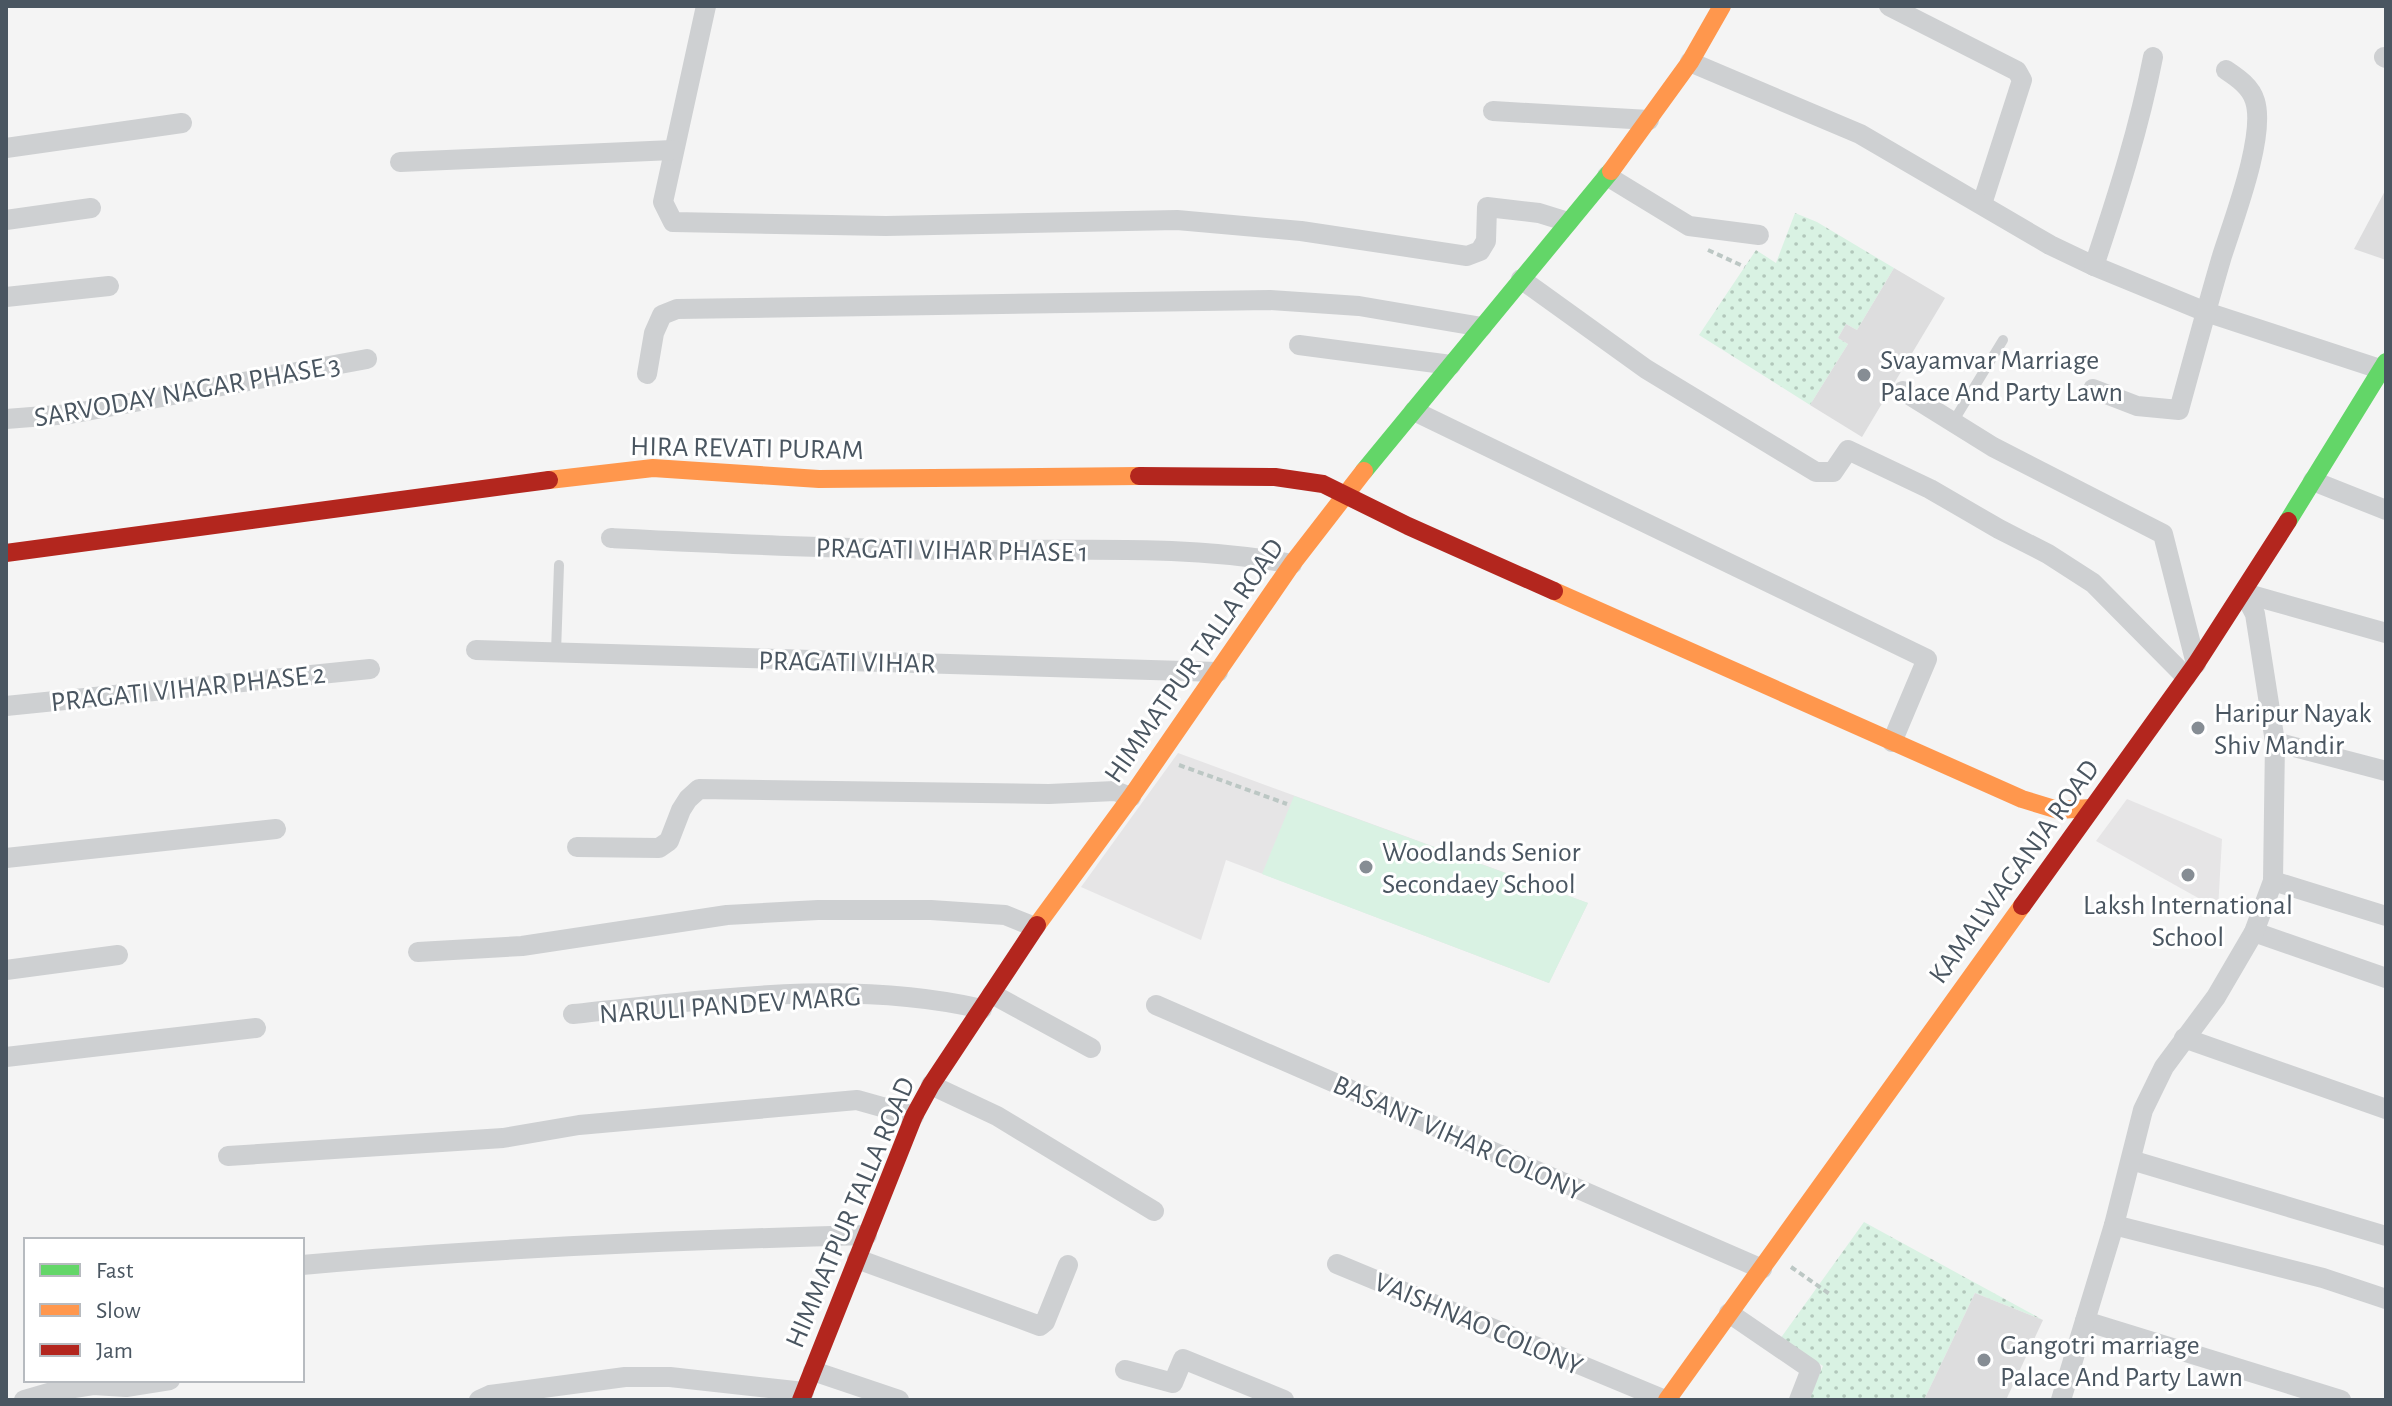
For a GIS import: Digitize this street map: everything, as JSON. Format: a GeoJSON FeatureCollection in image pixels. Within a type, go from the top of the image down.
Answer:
{"type":"FeatureCollection","features":[{"type":"Feature","properties":{"kind":"street"},"geometry":{"type":"LineString","coordinates":[[706,6],[663,202],[673,222],[886,226],[1177,220],[1301,231],[1467,256],[1480,251],[1486,241],[1487,207],[1539,213],[1568,222]]}},
{"type":"Feature","properties":{"kind":"street","name":"HIMMATPUR TALLA ROAD"},"geometry":{"type":"LineString","coordinates":[[803,1396],[914,1116],[1035,927],[1131,797],[1292,564],[1607,176],[1690,62],[1722,6]]}},
{"type":"Feature","properties":{"kind":"street"},"geometry":{"type":"LineString","coordinates":[[1889,6],[2017,71],[2021,76],[1982,204]]}},
{"type":"Feature","properties":{"kind":"street"},"geometry":{"type":"LineString","coordinates":[[2094,266],[2126,171],[2144,106],[2153,57]]}},
{"type":"Feature","properties":{"kind":"street"},"geometry":{"type":"LineString","coordinates":[[1690,62],[1843,125],[2050,245],[2094,266],[2206,312],[2384,368]]}},
{"type":"Feature","properties":{"kind":"street"},"geometry":{"type":"LineString","coordinates":[[2093,389],[2137,406],[2179,410],[2223,252],[2238,213],[2257,117],[2255,100],[2250,92],[2244,83],[2226,70]]}},
{"type":"Feature","properties":{"kind":"street"},"geometry":{"type":"LineString","coordinates":[[1493,111],[1649,120]]}},
{"type":"Feature","properties":{"kind":"street"},"geometry":{"type":"LineString","coordinates":[[6,148],[182,123]]}},
{"type":"Feature","properties":{"kind":"street"},"geometry":{"type":"LineString","coordinates":[[400,162],[673,150]]}},
{"type":"Feature","properties":{"kind":"street"},"geometry":{"type":"LineString","coordinates":[[1607,176],[1689,226],[1759,235]]}},
{"type":"Feature","properties":{"kind":"street"},"geometry":{"type":"LineString","coordinates":[[6,220],[91,208]]}},
{"type":"Feature","properties":{"kind":"street"},"geometry":{"type":"LineString","coordinates":[[1521,279],[1646,369],[1816,472],[1833,472],[1848,450],[1930,489],[2048,554],[2093,583],[2191,670]]}},
{"type":"Feature","properties":{"kind":"street"},"geometry":{"type":"LineString","coordinates":[[6,297],[109,286]]}},
{"type":"Feature","properties":{"kind":"street"},"geometry":{"type":"LineString","coordinates":[[647,374],[654,333],[662,315],[677,309],[1270,300],[1359,306],[1482,327]]}},
{"type":"Feature","properties":{"kind":"street"},"geometry":{"type":"LineString","coordinates":[[1299,345],[1451,365]]}},
{"type":"Feature","properties":{"kind":"street","name":"SARVODAY NAGAR PHASE 3"},"geometry":{"type":"LineString","coordinates":[[6,419],[70,414],[367,359]]}},
{"type":"Feature","properties":{"kind":"street","name":"KAMALWAGANJA ROAD"},"geometry":{"type":"LineString","coordinates":[[1666,1400],[2191,670],[2244,593],[2384,368]]}},
{"type":"Feature","properties":{"kind":"street"},"geometry":{"type":"LineString","coordinates":[[1903,391],[1993,447],[2163,534],[2191,670]]}},
{"type":"Feature","properties":{"kind":"street"},"geometry":{"type":"LineString","coordinates":[[1414,411],[1927,659],[1892,742]]}},
{"type":"Feature","properties":{"kind":"street","name":"HIRA REVATI PURAM"},"geometry":{"type":"LineString","coordinates":[[6,553],[653,468],[819,479],[1275,477],[1323,484],[1408,526],[2022,799],[2058,810],[2091,808]]}},
{"type":"Feature","properties":{"kind":"street"},"geometry":{"type":"LineString","coordinates":[[2313,481],[2386,510]]}},
{"type":"Feature","properties":{"kind":"street","name":"PRAGATI VIHAR PHASE 1"},"geometry":{"type":"LineString","coordinates":[[611,538],[820,548],[1174,553],[1254,557],[1292,564]]}},
{"type":"Feature","properties":{"kind":"street"},"geometry":{"type":"LineString","coordinates":[[2244,593],[2386,633]]}},
{"type":"Feature","properties":{"kind":"street"},"geometry":{"type":"LineString","coordinates":[[2061,1400],[2114,1225],[2143,1110],[2164,1067],[2216,997],[2254,932],[2273,881],[2275,742],[2255,614],[2244,593]]}},
{"type":"Feature","properties":{"kind":"street","name":"PRAGATI VIHAR"},"geometry":{"type":"LineString","coordinates":[[476,650],[1218,672]]}},
{"type":"Feature","properties":{"kind":"street","name":"PRAGATI VIHAR PHASE 2"},"geometry":{"type":"LineString","coordinates":[[6,706],[370,669]]}},
{"type":"Feature","properties":{"kind":"street"},"geometry":{"type":"LineString","coordinates":[[2275,742],[2386,771]]}},
{"type":"Feature","properties":{"kind":"street"},"geometry":{"type":"LineString","coordinates":[[577,847],[659,848],[669,841],[681,810],[699,789],[1049,794],[1115,791],[1131,797]]}},
{"type":"Feature","properties":{"kind":"street"},"geometry":{"type":"LineString","coordinates":[[6,858],[276,829]]}},
{"type":"Feature","properties":{"kind":"street"},"geometry":{"type":"LineString","coordinates":[[2273,881],[2386,916]]}},
{"type":"Feature","properties":{"kind":"street"},"geometry":{"type":"LineString","coordinates":[[418,952],[522,946],[727,915],[818,910],[931,910],[1005,915],[1035,927]]}},
{"type":"Feature","properties":{"kind":"street"},"geometry":{"type":"LineString","coordinates":[[2254,932],[2386,978]]}},
{"type":"Feature","properties":{"kind":"street"},"geometry":{"type":"LineString","coordinates":[[6,970],[118,955]]}},
{"type":"Feature","properties":{"kind":"street","name":"NARULI PANDEV MARG"},"geometry":{"type":"LineString","coordinates":[[573,1014],[829,991],[987,1002]]}},
{"type":"Feature","properties":{"kind":"street"},"geometry":{"type":"LineString","coordinates":[[987,1002],[1091,1048]]}},
{"type":"Feature","properties":{"kind":"street","name":"BASANT VIHAR COLONY"},"geometry":{"type":"LineString","coordinates":[[1156,1005],[1768,1262]]}},
{"type":"Feature","properties":{"kind":"street"},"geometry":{"type":"LineString","coordinates":[[6,1057],[256,1028]]}},
{"type":"Feature","properties":{"kind":"street"},"geometry":{"type":"LineString","coordinates":[[2184,1038],[2386,1109]]}},
{"type":"Feature","properties":{"kind":"street"},"geometry":{"type":"LineString","coordinates":[[931,1085],[997,1116],[1154,1211]]}},
{"type":"Feature","properties":{"kind":"street"},"geometry":{"type":"LineString","coordinates":[[228,1156],[503,1138],[579,1125],[857,1100],[914,1116]]}},
{"type":"Feature","properties":{"kind":"street"},"geometry":{"type":"LineString","coordinates":[[2131,1160],[2386,1236]]}},
{"type":"Feature","properties":{"kind":"street"},"geometry":{"type":"LineString","coordinates":[[2114,1225],[2323,1278],[2386,1299]]}},
{"type":"Feature","properties":{"kind":"street"},"geometry":{"type":"LineString","coordinates":[[304,1265],[574,1245],[867,1235]]}},
{"type":"Feature","properties":{"kind":"street"},"geometry":{"type":"LineString","coordinates":[[857,1259],[1040,1326],[1045,1322],[1068,1265]]}},
{"type":"Feature","properties":{"kind":"street","name":"VAISHNAO COLONY"},"geometry":{"type":"LineString","coordinates":[[1337,1264],[1666,1400]]}},
{"type":"Feature","properties":{"kind":"street"},"geometry":{"type":"LineString","coordinates":[[1729,1313],[1811,1369],[1799,1400]]}},
{"type":"Feature","properties":{"kind":"street"},"geometry":{"type":"LineString","coordinates":[[2085,1321],[2341,1400]]}},
{"type":"Feature","properties":{"kind":"street"},"geometry":{"type":"LineString","coordinates":[[1125,1370],[1173,1383],[1183,1359],[1284,1400]]}},
{"type":"Feature","properties":{"kind":"street"},"geometry":{"type":"LineString","coordinates":[[813,1371],[899,1400]]}},
{"type":"Feature","properties":{"kind":"street"},"geometry":{"type":"LineString","coordinates":[[479,1400],[490,1395],[625,1377],[670,1377],[803,1396]]}},
{"type":"Feature","properties":{"kind":"street"},"geometry":{"type":"LineString","coordinates":[[24,1400],[93,1385],[126,1387],[157,1382]]}},
{"type":"Feature","properties":{"kind":"lane"},"geometry":{"type":"LineString","coordinates":[[1953,422],[2003,340]]}},
{"type":"Feature","properties":{"kind":"lane"},"geometry":{"type":"LineString","coordinates":[[556,652],[559,565]]}},
{"type":"Feature","properties":{"kind":"path"},"geometry":{"type":"LineString","coordinates":[[1158,758],[1287,804]]}},
{"type":"Feature","properties":{"kind":"path"},"geometry":{"type":"LineString","coordinates":[[1768,1262],[1831,1295]]}},
{"type":"Feature","properties":{"kind":"shaded area","name":"Woodlands Senior Secondaey School"},"geometry":{"type":"Polygon","coordinates":[[[1178,753],[1588,903],[1549,983],[1226,860],[1201,940],[1081,887],[1178,753]]]}},
{"type":"Feature","properties":{"kind":"shaded area","name":"Laksh International School"},"geometry":{"type":"Polygon","coordinates":[[[2127,799],[2222,839],[2218,909],[2096,841],[2127,799]]]}},
{"type":"Feature","properties":{"kind":"green space"},"geometry":{"type":"Polygon","coordinates":[[[1795,213],[1817,222],[1894,268],[1857,330],[1846,324],[1838,338],[1848,344],[1810,405],[1699,335],[1756,250],[1776,263],[1795,213]]]}},
{"type":"Feature","properties":{"kind":"green space"},"geometry":{"type":"Polygon","coordinates":[[[1294,796],[1588,903],[1549,983],[1262,874],[1294,796]]]}},
{"type":"Feature","properties":{"kind":"green space"},"geometry":{"type":"Polygon","coordinates":[[[1864,1222],[2043,1320],[1975,1293],[1924,1400],[1808,1400],[1823,1366],[1780,1339],[1864,1222]]]}},
{"type":"Feature","properties":{"kind":"building"},"geometry":{"type":"Polygon","coordinates":[[[2386,189],[2386,260],[2354,249],[2386,189]]]}},
{"type":"Feature","properties":{"kind":"building","name":"Svayamvar Marriage Palace And Party Lawn"},"geometry":{"type":"Polygon","coordinates":[[[1894,268],[1945,298],[1862,437],[1810,405],[1848,344],[1838,338],[1846,324],[1857,330],[1894,268]]]}},
{"type":"Feature","properties":{"kind":"building","name":"Gangotri marriage Palace And Party Lawn"},"geometry":{"type":"Polygon","coordinates":[[[1975,1293],[2043,1320],[2006,1400],[1924,1400],[1975,1293]]]}},
{"type":"Feature","properties":{"kind":"traffic: fast"},"geometry":{"type":"LineString","coordinates":[[1364,471],[1611,171]]}},
{"type":"Feature","properties":{"kind":"traffic: fast"},"geometry":{"type":"LineString","coordinates":[[2288,521],[2386,362]]}},
{"type":"Feature","properties":{"kind":"traffic: slow"},"geometry":{"type":"LineString","coordinates":[[1611,171],[1690,62],[1722,6]]}},
{"type":"Feature","properties":{"kind":"traffic: slow"},"geometry":{"type":"LineString","coordinates":[[549,480],[653,468],[819,479],[1139,476]]}},
{"type":"Feature","properties":{"kind":"traffic: slow"},"geometry":{"type":"LineString","coordinates":[[1037,925],[1131,797],[1292,564],[1364,471]]}},
{"type":"Feature","properties":{"kind":"traffic: slow"},"geometry":{"type":"LineString","coordinates":[[1554,591],[2022,799],[2058,810],[2091,808]]}},
{"type":"Feature","properties":{"kind":"traffic: slow"},"geometry":{"type":"LineString","coordinates":[[1667,1400],[2022,906]]}},
{"type":"Feature","properties":{"kind":"traffic: jam"},"geometry":{"type":"LineString","coordinates":[[1139,476],[1275,477],[1323,484],[1554,591]]}},
{"type":"Feature","properties":{"kind":"traffic: jam"},"geometry":{"type":"LineString","coordinates":[[6,553],[549,480]]}},
{"type":"Feature","properties":{"kind":"traffic: jam"},"geometry":{"type":"LineString","coordinates":[[2022,906],[2196,664],[2288,521]]}},
{"type":"Feature","properties":{"kind":"traffic: jam"},"geometry":{"type":"LineString","coordinates":[[801,1400],[914,1116],[931,1085],[1037,925]]}},
{"type":"Feature","properties":{"kind":"place","name":"Svayamvar Marriage Palace And Party Lawn"},"geometry":{"type":"Point","coordinates":[1864,375]}},
{"type":"Feature","properties":{"kind":"place","name":"Haripur Nayak Shiv Mandir"},"geometry":{"type":"Point","coordinates":[2198,728]}},
{"type":"Feature","properties":{"kind":"place","name":"Woodlands Senior Secondaey School"},"geometry":{"type":"Point","coordinates":[1366,867]}},
{"type":"Feature","properties":{"kind":"place","name":"Laksh International School"},"geometry":{"type":"Point","coordinates":[2188,875]}},
{"type":"Feature","properties":{"kind":"place","name":"Gangotri marriage Palace And Party Lawn"},"geometry":{"type":"Point","coordinates":[1984,1360]}}]}
